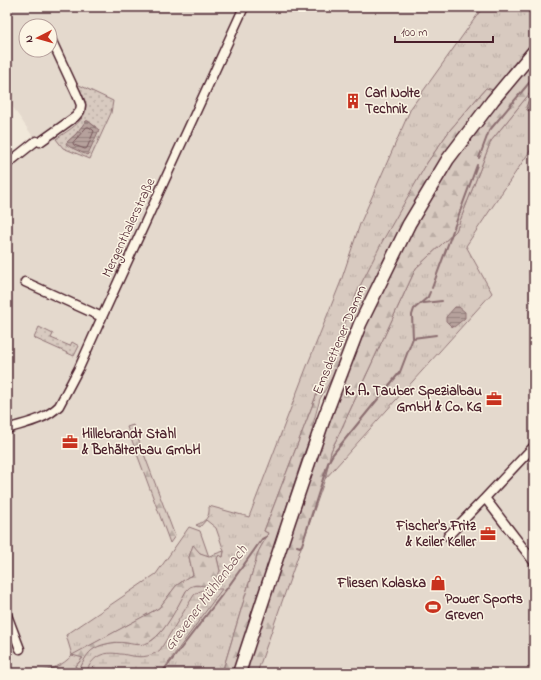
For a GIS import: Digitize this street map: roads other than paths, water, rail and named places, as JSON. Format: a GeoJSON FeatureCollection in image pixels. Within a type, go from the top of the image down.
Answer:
{"type":"FeatureCollection","features":[{"type":"Feature","properties":{"kind":"main road","name":"Emsdettener Damm"},"geometry":{"type":"LineString","coordinates":[[239,673],[323,421],[360,324],[409,224],[448,159],[493,100],[534,51]]}},
{"type":"Feature","properties":{"kind":"street","name":"Mergenthalerstraße"},"geometry":{"type":"LineString","coordinates":[[7,429],[44,417],[59,406],[79,368],[244,7]]}},
{"type":"Feature","properties":{"kind":"street"},"geometry":{"type":"LineString","coordinates":[[7,164],[75,117],[80,111],[81,105],[58,54]]}},
{"type":"Feature","properties":{"kind":"street"},"geometry":{"type":"LineString","coordinates":[[25,282],[102,317]]}},
{"type":"Feature","properties":{"kind":"street"},"geometry":{"type":"LineString","coordinates":[[448,536],[534,446]]}},
{"type":"Feature","properties":{"kind":"street"},"geometry":{"type":"LineString","coordinates":[[485,498],[534,562]]}},
{"type":"Feature","properties":{"kind":"street"},"geometry":{"type":"LineString","coordinates":[[7,615],[20,649]]}},
{"type":"Feature","properties":{"kind":"water"},"geometry":{"type":"Polygon","coordinates":[[[534,94],[534,112],[527,110],[526,107],[529,99],[534,94]]]}},
{"type":"Feature","properties":{"kind":"water"},"geometry":{"type":"Polygon","coordinates":[[[86,121],[99,130],[87,155],[66,144],[86,121]]]}},
{"type":"Feature","properties":{"kind":"water"},"geometry":{"type":"Polygon","coordinates":[[[455,307],[459,307],[465,312],[465,318],[454,327],[446,321],[446,317],[455,307]]]}},
{"type":"Feature","properties":{"kind":"waterway","name":"Grevener Mühlenbach"},"geometry":{"type":"LineString","coordinates":[[479,158],[489,131],[534,77]]}},
{"type":"Feature","properties":{"kind":"waterway","name":"Grevener Mühlenbach"},"geometry":{"type":"LineString","coordinates":[[432,288],[477,165]]}},
{"type":"Feature","properties":{"kind":"waterway","name":"Grevener Mühlenbach"},"geometry":{"type":"LineString","coordinates":[[297,546],[300,547],[302,545],[328,463],[333,454],[400,372],[413,338],[412,315],[414,309],[428,297],[430,292]]}},
{"type":"Feature","properties":{"kind":"waterway"},"geometry":{"type":"LineString","coordinates":[[422,302],[442,301]]}},
{"type":"Feature","properties":{"kind":"waterway"},"geometry":{"type":"LineString","coordinates":[[413,338],[436,335]]}},
{"type":"Feature","properties":{"kind":"waterway","name":"Grevener Mühlenbach"},"geometry":{"type":"LineString","coordinates":[[162,673],[228,587],[262,539],[266,537]]}},
{"type":"Feature","properties":{"kind":"place","name":"Carl Nolte Technik"},"geometry":{"type":"Point","coordinates":[353,101]}},
{"type":"Feature","properties":{"kind":"place","name":"K. A. Tauber Spezialbau GmbH & Co. KG"},"geometry":{"type":"Point","coordinates":[494,399]}},
{"type":"Feature","properties":{"kind":"place","name":"Hillebrandt Stahl & Behälterbau GmbH"},"geometry":{"type":"Point","coordinates":[70,442]}},
{"type":"Feature","properties":{"kind":"place","name":"Fischer's Fritz & Keiler Keller"},"geometry":{"type":"Point","coordinates":[488,534]}},
{"type":"Feature","properties":{"kind":"place","name":"Fliesen Kolaska"},"geometry":{"type":"Point","coordinates":[438,583]}},
{"type":"Feature","properties":{"kind":"place","name":"Power Sports Greven"},"geometry":{"type":"Point","coordinates":[433,607]}}]}
